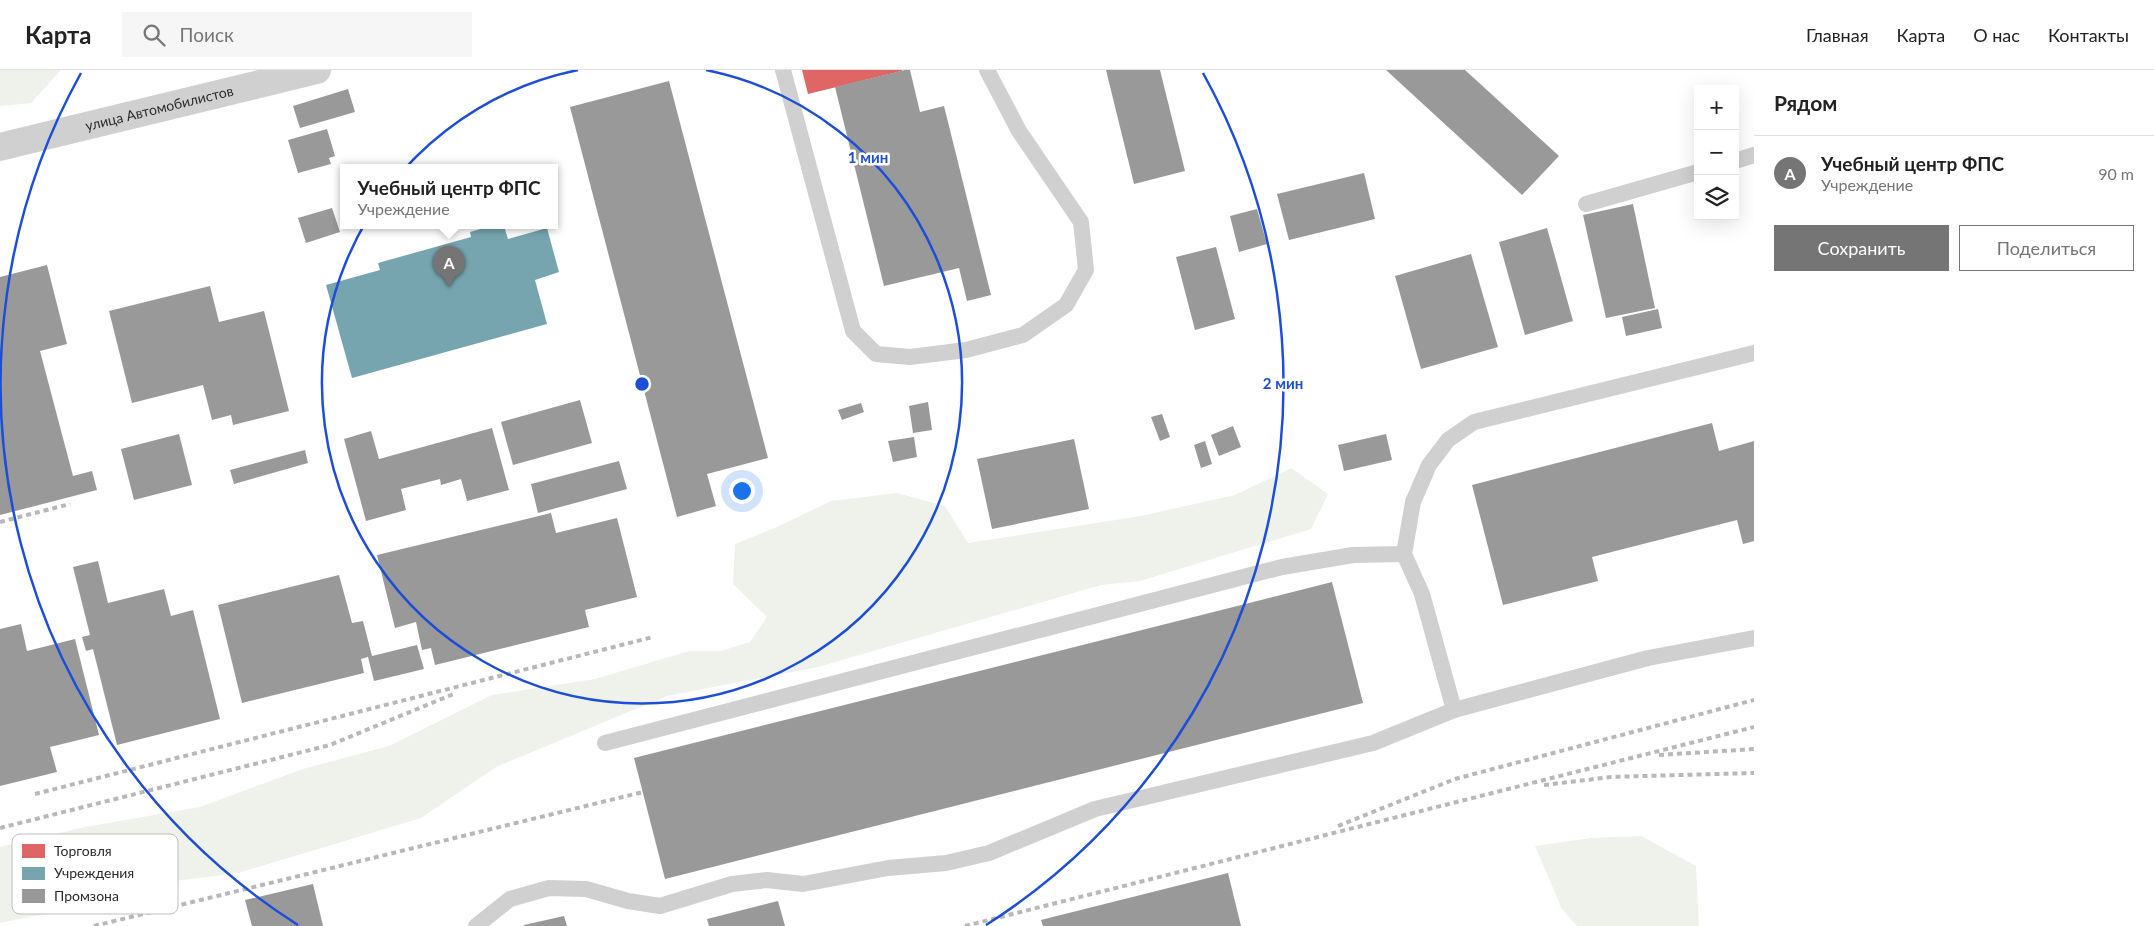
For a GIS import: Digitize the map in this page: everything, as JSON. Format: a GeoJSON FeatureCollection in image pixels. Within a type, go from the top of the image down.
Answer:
{"type":"FeatureCollection","features":[{"type":"Feature","properties":{"kind":"street","name":"улица Автомобилистов"},"geometry":{"type":"LineString","coordinates":[[0,147],[317,70]]}},
{"type":"Feature","properties":{"kind":"lane"},"geometry":{"type":"LineString","coordinates":[[783,70],[853,330],[876,354],[910,357],[966,350],[1023,335],[1066,305],[1086,270],[1081,222],[1019,131],[986,70]]}},
{"type":"Feature","properties":{"kind":"lane"},"geometry":{"type":"LineString","coordinates":[[1739,160],[1754,156]]}},
{"type":"Feature","properties":{"kind":"lane"},"geometry":{"type":"LineString","coordinates":[[1586,204],[1694,173]]}},
{"type":"Feature","properties":{"kind":"lane"},"geometry":{"type":"LineString","coordinates":[[1454,710],[1422,594],[1404,554],[1413,502],[1429,465],[1448,440],[1474,422],[1754,352]]}},
{"type":"Feature","properties":{"kind":"lane"},"geometry":{"type":"LineString","coordinates":[[605,743],[1282,567],[1352,555],[1404,554]]}},
{"type":"Feature","properties":{"kind":"lane"},"geometry":{"type":"LineString","coordinates":[[476,926],[510,899],[549,888],[586,889],[628,901],[660,906],[732,884],[767,880],[803,884],[888,868],[946,863],[989,853],[1095,809],[1373,743],[1454,710],[1648,658],[1754,638]]}},
{"type":"Feature","properties":{"kind":"shaded area"},"geometry":{"type":"Polygon","coordinates":[[[0,70],[61,70],[31,103],[0,106],[0,70]]]}},
{"type":"Feature","properties":{"kind":"shaded area"},"geometry":{"type":"Polygon","coordinates":[[[1291,468],[1328,494],[1311,529],[1140,581],[1101,585],[818,667],[667,696],[496,767],[421,818],[238,873],[178,881],[178,834],[55,834],[200,807],[303,769],[389,746],[492,695],[595,679],[689,651],[721,651],[750,642],[767,617],[733,584],[735,544],[777,527],[831,501],[897,493],[945,506],[968,543],[1141,516],[1235,495],[1291,468]]]}},
{"type":"Feature","properties":{"kind":"shaded area"},"geometry":{"type":"Polygon","coordinates":[[[1641,836],[1696,866],[1699,926],[1577,926],[1562,909],[1535,846],[1591,838],[1641,836]]]}},
{"type":"Feature","properties":{"kind":"shaded area"},"geometry":{"type":"Polygon","coordinates":[[[12,844],[12,914],[44,914],[0,923],[0,847],[12,844]]]}},
{"type":"Feature","properties":{"kind":"building: Торговля"},"geometry":{"type":"Polygon","coordinates":[[[802,70],[902,70],[902,71],[808,94],[802,70]]]}},
{"type":"Feature","properties":{"kind":"building: Учреждения"},"geometry":{"type":"Polygon","coordinates":[[[480,229],[505,229],[508,239],[547,229],[559,272],[535,280],[547,324],[352,378],[326,285],[380,270],[378,263],[471,237],[470,232],[480,229]]]}},
{"type":"Feature","properties":{"kind":"building: Промзона"},"geometry":{"type":"Polygon","coordinates":[[[910,70],[920,112],[944,106],[991,295],[967,301],[959,268],[884,286],[835,87],[910,70]]]}},
{"type":"Feature","properties":{"kind":"building: Промзона"},"geometry":{"type":"Polygon","coordinates":[[[1106,70],[1160,70],[1185,171],[1134,184],[1106,70]]]}},
{"type":"Feature","properties":{"kind":"building: Промзона"},"geometry":{"type":"Polygon","coordinates":[[[1386,70],[1465,70],[1559,156],[1522,195],[1386,70]]]}},
{"type":"Feature","properties":{"kind":"building: Промзона"},"geometry":{"type":"Polygon","coordinates":[[[669,81],[768,458],[707,474],[716,506],[677,517],[570,107],[669,81]]]}},
{"type":"Feature","properties":{"kind":"building: Промзона"},"geometry":{"type":"Polygon","coordinates":[[[348,89],[355,112],[300,128],[293,106],[348,89]]]}},
{"type":"Feature","properties":{"kind":"building: Промзона"},"geometry":{"type":"Polygon","coordinates":[[[327,129],[335,156],[329,158],[331,164],[298,173],[288,140],[327,129]]]}},
{"type":"Feature","properties":{"kind":"building: Промзона"},"geometry":{"type":"Polygon","coordinates":[[[1364,173],[1375,219],[1289,240],[1277,194],[1364,173]]]}},
{"type":"Feature","properties":{"kind":"building: Промзона"},"geometry":{"type":"Polygon","coordinates":[[[1633,204],[1655,308],[1606,318],[1583,215],[1633,204]]]}},
{"type":"Feature","properties":{"kind":"building: Промзона"},"geometry":{"type":"Polygon","coordinates":[[[332,208],[340,232],[306,243],[298,218],[332,208]]]}},
{"type":"Feature","properties":{"kind":"building: Промзона"},"geometry":{"type":"Polygon","coordinates":[[[1257,209],[1267,244],[1239,252],[1230,216],[1257,209]]]}},
{"type":"Feature","properties":{"kind":"building: Промзона"},"geometry":{"type":"Polygon","coordinates":[[[1547,228],[1573,321],[1525,335],[1499,242],[1547,228]]]}},
{"type":"Feature","properties":{"kind":"building: Промзона"},"geometry":{"type":"Polygon","coordinates":[[[1216,247],[1235,319],[1195,330],[1176,257],[1216,247]]]}},
{"type":"Feature","properties":{"kind":"building: Промзона"},"geometry":{"type":"Polygon","coordinates":[[[1471,254],[1498,347],[1421,369],[1395,276],[1471,254]]]}},
{"type":"Feature","properties":{"kind":"building: Промзона"},"geometry":{"type":"Polygon","coordinates":[[[47,265],[67,344],[40,351],[73,476],[92,471],[97,490],[0,515],[0,277],[47,265]]]}},
{"type":"Feature","properties":{"kind":"building: Промзона"},"geometry":{"type":"Polygon","coordinates":[[[210,286],[219,322],[264,311],[289,411],[233,425],[231,415],[212,420],[203,385],[132,403],[109,311],[210,286]]]}},
{"type":"Feature","properties":{"kind":"building: Промзона"},"geometry":{"type":"Polygon","coordinates":[[[1658,309],[1662,328],[1626,336],[1622,317],[1658,309]]]}},
{"type":"Feature","properties":{"kind":"building: Промзона"},"geometry":{"type":"Polygon","coordinates":[[[580,400],[592,443],[513,465],[501,422],[580,400]]]}},
{"type":"Feature","properties":{"kind":"building: Промзона"},"geometry":{"type":"Polygon","coordinates":[[[928,402],[932,430],[913,433],[909,406],[928,402]]]}},
{"type":"Feature","properties":{"kind":"building: Промзона"},"geometry":{"type":"Polygon","coordinates":[[[861,403],[864,412],[842,420],[838,410],[861,403]]]}},
{"type":"Feature","properties":{"kind":"building: Промзона"},"geometry":{"type":"Polygon","coordinates":[[[1162,414],[1170,437],[1160,441],[1151,417],[1162,414]]]}},
{"type":"Feature","properties":{"kind":"building: Промзона"},"geometry":{"type":"Polygon","coordinates":[[[1712,423],[1719,451],[1754,441],[1754,541],[1743,544],[1737,520],[1592,557],[1598,581],[1503,605],[1472,485],[1712,423]]]}},
{"type":"Feature","properties":{"kind":"building: Промзона"},"geometry":{"type":"Polygon","coordinates":[[[1233,426],[1241,447],[1219,456],[1211,435],[1233,426]]]}},
{"type":"Feature","properties":{"kind":"building: Промзона"},"geometry":{"type":"Polygon","coordinates":[[[492,428],[509,490],[467,501],[461,479],[441,485],[440,479],[401,489],[406,510],[366,521],[344,439],[371,431],[379,459],[492,428]]]}},
{"type":"Feature","properties":{"kind":"building: Промзона"},"geometry":{"type":"Polygon","coordinates":[[[179,434],[192,485],[134,500],[121,449],[179,434]]]}},
{"type":"Feature","properties":{"kind":"building: Промзона"},"geometry":{"type":"Polygon","coordinates":[[[1386,434],[1392,460],[1344,471],[1338,445],[1386,434]]]}},
{"type":"Feature","properties":{"kind":"building: Промзона"},"geometry":{"type":"Polygon","coordinates":[[[914,437],[917,457],[893,462],[888,441],[914,437]]]}},
{"type":"Feature","properties":{"kind":"building: Промзона"},"geometry":{"type":"Polygon","coordinates":[[[1074,439],[1089,509],[992,529],[977,459],[1074,439]]]}},
{"type":"Feature","properties":{"kind":"building: Промзона"},"geometry":{"type":"Polygon","coordinates":[[[1205,441],[1212,464],[1201,468],[1194,445],[1205,441]]]}},
{"type":"Feature","properties":{"kind":"building: Промзона"},"geometry":{"type":"Polygon","coordinates":[[[305,450],[308,463],[234,484],[230,470],[305,450]]]}},
{"type":"Feature","properties":{"kind":"building: Промзона"},"geometry":{"type":"Polygon","coordinates":[[[619,461],[627,489],[538,513],[531,484],[619,461]]]}},
{"type":"Feature","properties":{"kind":"building: Промзона"},"geometry":{"type":"Polygon","coordinates":[[[551,513],[556,533],[617,518],[637,597],[585,610],[589,627],[435,665],[431,648],[422,650],[416,622],[395,628],[377,555],[551,513]]]}},
{"type":"Feature","properties":{"kind":"building: Промзона"},"geometry":{"type":"Polygon","coordinates":[[[98,561],[108,603],[164,589],[171,616],[193,610],[220,719],[117,745],[93,649],[86,651],[82,637],[90,635],[73,567],[98,561]]]}},
{"type":"Feature","properties":{"kind":"building: Промзона"},"geometry":{"type":"Polygon","coordinates":[[[339,575],[352,623],[363,621],[372,656],[417,645],[424,669],[374,681],[368,657],[361,659],[364,673],[242,703],[218,605],[339,575]]]}},
{"type":"Feature","properties":{"kind":"building: Промзона"},"geometry":{"type":"Polygon","coordinates":[[[1332,582],[1363,703],[665,879],[634,758],[1332,582]]]}},
{"type":"Feature","properties":{"kind":"building: Промзона"},"geometry":{"type":"Polygon","coordinates":[[[21,624],[27,651],[75,639],[99,735],[50,747],[57,772],[0,786],[0,629],[21,624]]]}},
{"type":"Feature","properties":{"kind":"building: Промзона"},"geometry":{"type":"Polygon","coordinates":[[[1228,873],[1241,926],[1043,926],[1041,920],[1228,873]]]}},
{"type":"Feature","properties":{"kind":"building: Промзона"},"geometry":{"type":"Polygon","coordinates":[[[313,884],[323,926],[252,926],[245,900],[313,884]]]}},
{"type":"Feature","properties":{"kind":"building: Промзона"},"geometry":{"type":"Polygon","coordinates":[[[778,901],[785,926],[709,926],[707,919],[778,901]]]}},
{"type":"Feature","properties":{"kind":"building: Промзона"},"geometry":{"type":"Polygon","coordinates":[[[564,916],[567,926],[524,926],[524,925],[564,916]]]}},
{"type":"Feature","properties":{"kind":"railway"},"geometry":{"type":"LineString","coordinates":[[0,522],[70,504]]}},
{"type":"Feature","properties":{"kind":"railway"},"geometry":{"type":"LineString","coordinates":[[35,794],[653,637]]}},
{"type":"Feature","properties":{"kind":"railway"},"geometry":{"type":"LineString","coordinates":[[0,828],[330,745],[456,693]]}},
{"type":"Feature","properties":{"kind":"railway"},"geometry":{"type":"LineString","coordinates":[[1338,826],[1455,779],[1754,700]]}},
{"type":"Feature","properties":{"kind":"railway"},"geometry":{"type":"LineString","coordinates":[[965,926],[1754,727]]}},
{"type":"Feature","properties":{"kind":"railway"},"geometry":{"type":"LineString","coordinates":[[1659,755],[1754,749]]}},
{"type":"Feature","properties":{"kind":"railway"},"geometry":{"type":"LineString","coordinates":[[1544,785],[1611,777],[1754,773]]}},
{"type":"Feature","properties":{"kind":"railway"},"geometry":{"type":"LineString","coordinates":[[178,905],[643,792]]}},
{"type":"Feature","properties":{"kind":"railway"},"geometry":{"type":"LineString","coordinates":[[94,926],[143,914]]}},
{"type":"Feature","properties":{"kind":"place","name":"Учебный центр ФПС"},"geometry":{"type":"Point","coordinates":[449,287]}}]}
